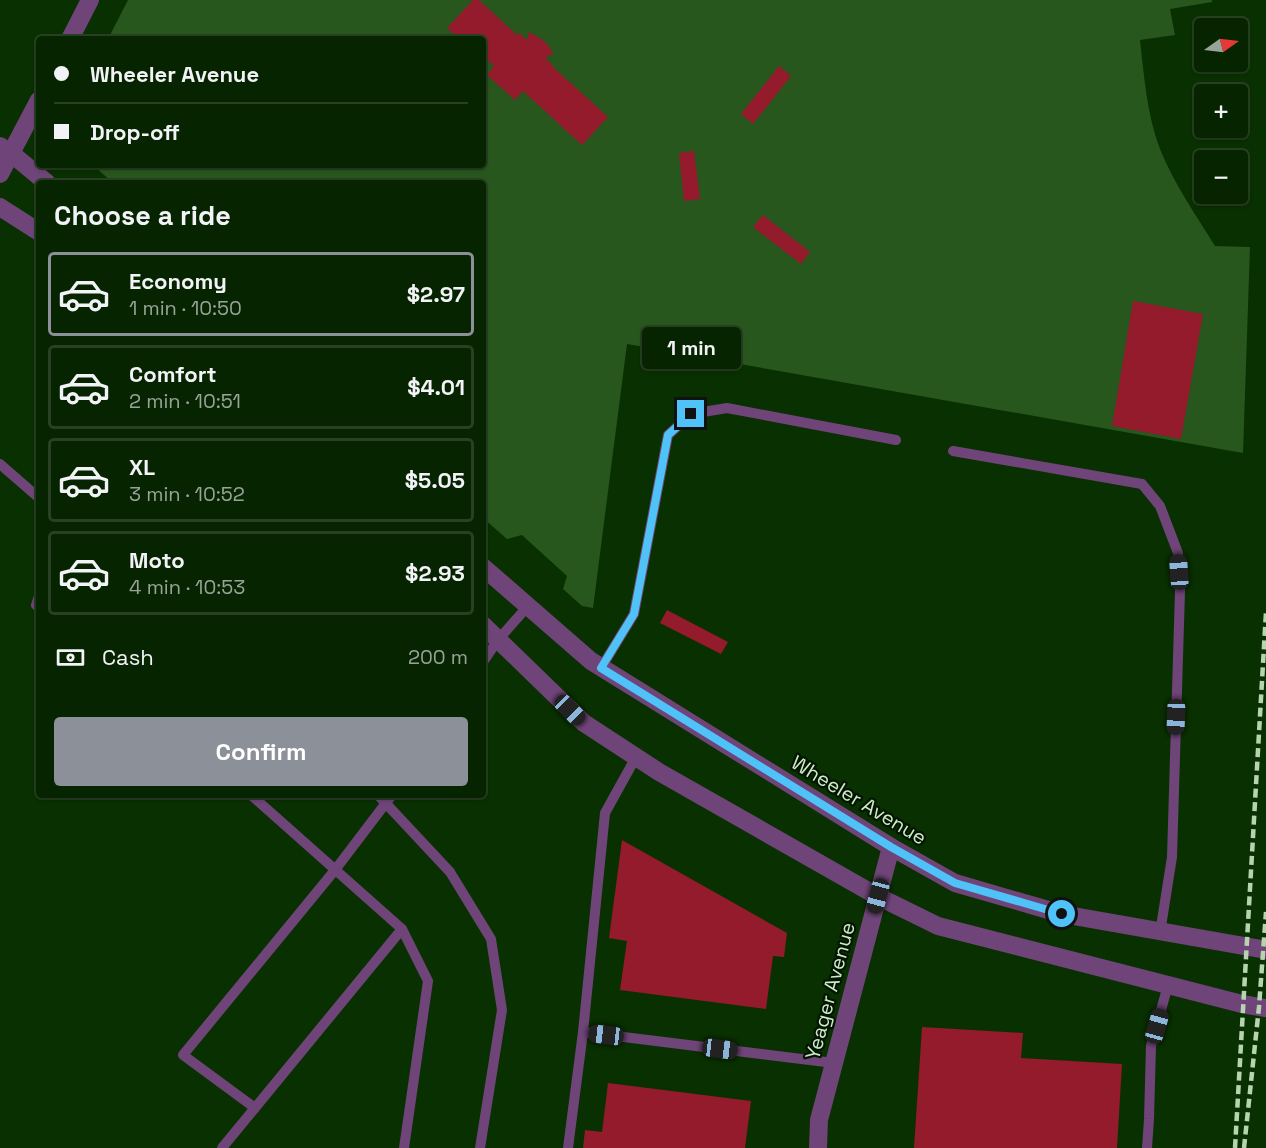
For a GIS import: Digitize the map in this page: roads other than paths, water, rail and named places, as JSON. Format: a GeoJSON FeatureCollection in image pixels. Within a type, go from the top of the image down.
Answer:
{"type":"FeatureCollection","features":[{"type":"Feature","properties":{"kind":"street"},"geometry":{"type":"LineString","coordinates":[[72,36],[90,0]]}},
{"type":"Feature","properties":{"kind":"street"},"geometry":{"type":"LineString","coordinates":[[0,174],[6,150],[36,105]]}},
{"type":"Feature","properties":{"kind":"street"},"geometry":{"type":"LineString","coordinates":[[6,150],[43,180]]}},
{"type":"Feature","properties":{"kind":"street"},"geometry":{"type":"LineString","coordinates":[[0,207],[36,230]]}},
{"type":"Feature","properties":{"kind":"street","name":"Wheeler Avenue"},"geometry":{"type":"LineString","coordinates":[[486,570],[601,668],[891,847],[955,883],[1062,914],[1266,951]]}},
{"type":"Feature","properties":{"kind":"street"},"geometry":{"type":"LineString","coordinates":[[486,628],[584,723],[659,772],[878,896],[938,926],[1242,1004],[1266,1008]]}},
{"type":"Feature","properties":{"kind":"street","name":"Yeager Avenue"},"geometry":{"type":"LineString","coordinates":[[818,1148],[819,1120],[891,847]]}},
{"type":"Feature","properties":{"kind":"lane"},"geometry":{"type":"LineString","coordinates":[[601,668],[634,614],[668,435],[691,414],[727,408],[896,440]]}},
{"type":"Feature","properties":{"kind":"lane"},"geometry":{"type":"LineString","coordinates":[[953,451],[1142,484],[1160,506],[1178,553],[1180,591],[1172,857],[1160,933]]}},
{"type":"Feature","properties":{"kind":"lane"},"geometry":{"type":"LineString","coordinates":[[0,464],[36,495]]}},
{"type":"Feature","properties":{"kind":"lane"},"geometry":{"type":"LineString","coordinates":[[486,658],[498,640],[528,606]]}},
{"type":"Feature","properties":{"kind":"lane"},"geometry":{"type":"LineString","coordinates":[[568,1148],[583,1032],[605,813],[636,757]]}},
{"type":"Feature","properties":{"kind":"lane"},"geometry":{"type":"LineString","coordinates":[[254,798],[402,929],[428,981],[404,1148]]}},
{"type":"Feature","properties":{"kind":"lane"},"geometry":{"type":"LineString","coordinates":[[255,1108],[183,1055],[335,870],[384,798]]}},
{"type":"Feature","properties":{"kind":"lane"},"geometry":{"type":"LineString","coordinates":[[386,798],[450,872],[491,939],[502,1010],[480,1148]]}},
{"type":"Feature","properties":{"kind":"lane"},"geometry":{"type":"LineString","coordinates":[[222,1148],[402,929]]}},
{"type":"Feature","properties":{"kind":"lane"},"geometry":{"type":"LineString","coordinates":[[1147,1148],[1151,1046],[1168,985]]}},
{"type":"Feature","properties":{"kind":"lane"},"geometry":{"type":"LineString","coordinates":[[583,1032],[834,1063]]}},
{"type":"Feature","properties":{"kind":"railway"},"geometry":{"type":"LineString","coordinates":[[1235,1148],[1266,612]]}},
{"type":"Feature","properties":{"kind":"railway"},"geometry":{"type":"LineString","coordinates":[[1244,1148],[1259,1007],[1266,912]]}}]}
